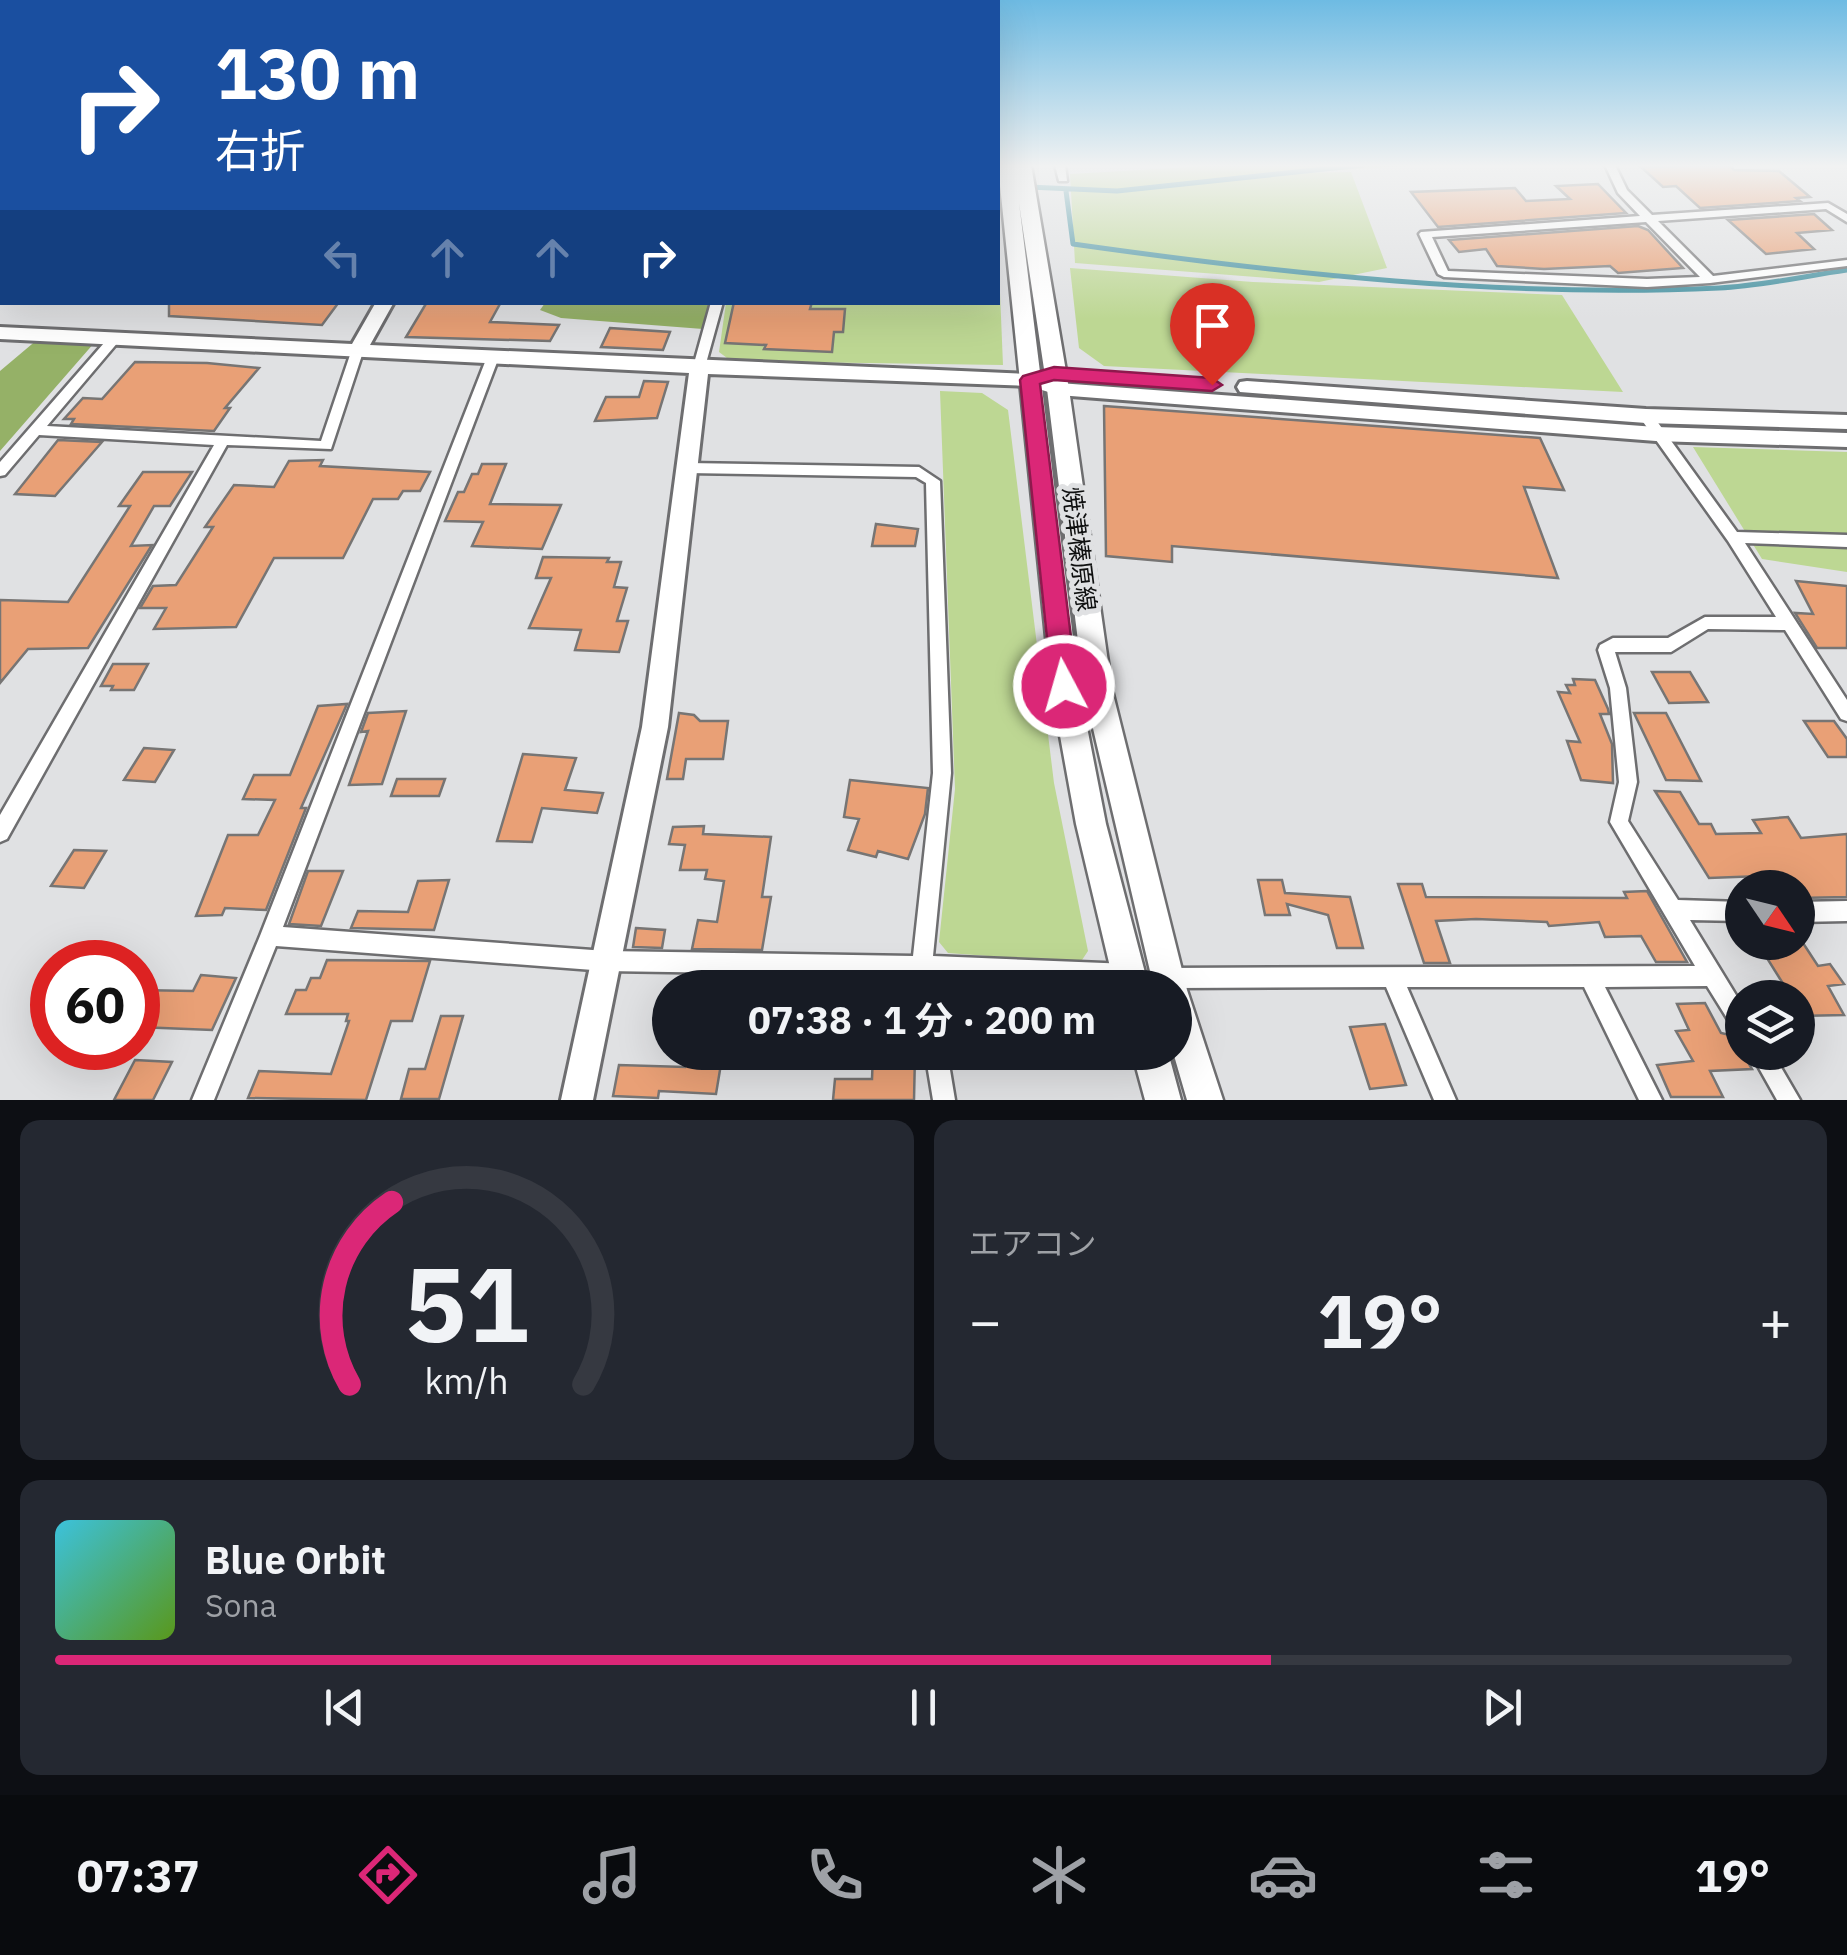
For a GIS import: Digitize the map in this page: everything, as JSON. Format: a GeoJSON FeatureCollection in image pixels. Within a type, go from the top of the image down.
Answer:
{"type":"FeatureCollection","features":[{"type":"Feature","properties":{"kind":"main road","name":"焼津榛原線"},"geometry":{"type":"LineString","coordinates":[[1021,216],[1098,690],[1166,970]]}},
{"type":"Feature","properties":{"kind":"main road","name":"焼津榛原線"},"geometry":{"type":"LineString","coordinates":[[1047,381],[1064,686],[1127,970]]}},
{"type":"Feature","properties":{"kind":"main road","name":"焼津榛原線"},"geometry":{"type":"LineString","coordinates":[[1192,1056],[1206,1100]]}},
{"type":"Feature","properties":{"kind":"main road"},"geometry":{"type":"LineString","coordinates":[[1155,1070],[1163,1100]]}},
{"type":"Feature","properties":{"kind":"street"},"geometry":{"type":"LineString","coordinates":[[1647,216],[1710,280]]}},
{"type":"Feature","properties":{"kind":"street"},"geometry":{"type":"LineString","coordinates":[[1697,216],[1425,234],[1444,274],[1648,283],[1710,280],[1847,263]]}},
{"type":"Feature","properties":{"kind":"street"},"geometry":{"type":"LineString","coordinates":[[36,430],[326,446],[357,352],[383,305]]}},
{"type":"Feature","properties":{"kind":"street"},"geometry":{"type":"LineString","coordinates":[[578,1100],[655,728],[699,367],[716,305]]}},
{"type":"Feature","properties":{"kind":"street"},"geometry":{"type":"LineString","coordinates":[[0,334],[1047,381],[1847,440]]}},
{"type":"Feature","properties":{"kind":"street"},"geometry":{"type":"LineString","coordinates":[[0,471],[115,338]]}},
{"type":"Feature","properties":{"kind":"street"},"geometry":{"type":"LineString","coordinates":[[202,1100],[270,936],[493,357]]}},
{"type":"Feature","properties":{"kind":"street"},"geometry":{"type":"LineString","coordinates":[[1651,425],[1847,422]]}},
{"type":"Feature","properties":{"kind":"street"},"geometry":{"type":"LineString","coordinates":[[1651,425],[1733,537],[1847,714]]}},
{"type":"Feature","properties":{"kind":"street"},"geometry":{"type":"LineString","coordinates":[[0,833],[223,440]]}},
{"type":"Feature","properties":{"kind":"street"},"geometry":{"type":"LineString","coordinates":[[688,468],[919,472],[933,481],[942,773],[923,970]]}},
{"type":"Feature","properties":{"kind":"street"},"geometry":{"type":"LineString","coordinates":[[1733,537],[1847,542]]}},
{"type":"Feature","properties":{"kind":"street"},"geometry":{"type":"LineString","coordinates":[[1725,995],[1619,822],[1628,782],[1618,688],[1606,650],[1613,644],[1670,645],[1705,624],[1789,624]]}},
{"type":"Feature","properties":{"kind":"street"},"geometry":{"type":"LineString","coordinates":[[1674,910],[1725,911]]}},
{"type":"Feature","properties":{"kind":"street"},"geometry":{"type":"LineString","coordinates":[[1815,911],[1847,910]]}},
{"type":"Feature","properties":{"kind":"street"},"geometry":{"type":"LineString","coordinates":[[270,936],[606,961],[977,970]]}},
{"type":"Feature","properties":{"kind":"street"},"geometry":{"type":"LineString","coordinates":[[1192,988],[1393,979],[1714,976]]}},
{"type":"Feature","properties":{"kind":"street"},"geometry":{"type":"LineString","coordinates":[[1590,978],[1651,1100]]}},
{"type":"Feature","properties":{"kind":"street"},"geometry":{"type":"LineString","coordinates":[[1393,979],[1445,1100]]}},
{"type":"Feature","properties":{"kind":"street"},"geometry":{"type":"LineString","coordinates":[[939,1070],[944,1100]]}},
{"type":"Feature","properties":{"kind":"street"},"geometry":{"type":"LineString","coordinates":[[1771,1070],[1789,1100]]}},
{"type":"Feature","properties":{"kind":"green space"},"geometry":{"type":"Polygon","coordinates":[[[1072,216],[1368,216],[1387,268],[1319,282],[1075,263],[1072,216]]]}},
{"type":"Feature","properties":{"kind":"green space"},"geometry":{"type":"Polygon","coordinates":[[[1070,268],[1253,282],[1562,295],[1623,392],[1104,366],[1079,348],[1070,268]]]}},
{"type":"Feature","properties":{"kind":"green space"},"geometry":{"type":"Polygon","coordinates":[[[1000,292],[1003,365],[731,361],[719,352],[726,305],[1000,305],[1000,292]]]}},
{"type":"Feature","properties":{"kind":"green space"},"geometry":{"type":"Polygon","coordinates":[[[544,305],[708,305],[703,329],[561,318],[540,310],[544,305]]]}},
{"type":"Feature","properties":{"kind":"green space"},"geometry":{"type":"Polygon","coordinates":[[[38,339],[95,342],[0,451],[0,371],[38,339]]]}},
{"type":"Feature","properties":{"kind":"green space"},"geometry":{"type":"Polygon","coordinates":[[[940,391],[982,393],[1008,410],[1054,783],[1088,951],[1080,963],[948,953],[939,942],[955,789],[940,391]]]}},
{"type":"Feature","properties":{"kind":"green space"},"geometry":{"type":"Polygon","coordinates":[[[1693,447],[1847,452],[1847,572],[1762,559],[1693,447]]]}},
{"type":"Feature","properties":{"kind":"building"},"geometry":{"type":"Polygon","coordinates":[[[1430,216],[1581,216],[1438,227],[1430,216]]]}},
{"type":"Feature","properties":{"kind":"building"},"geometry":{"type":"Polygon","coordinates":[[[1817,216],[1832,230],[1797,233],[1814,249],[1766,254],[1728,220],[1817,216]]]}},
{"type":"Feature","properties":{"kind":"building"},"geometry":{"type":"Polygon","coordinates":[[[1638,226],[1648,230],[1683,268],[1618,273],[1610,266],[1497,266],[1486,249],[1459,252],[1449,240],[1638,226]]]}},
{"type":"Feature","properties":{"kind":"building"},"geometry":{"type":"Polygon","coordinates":[[[169,305],[337,305],[322,325],[169,316],[169,305]]]}},
{"type":"Feature","properties":{"kind":"building"},"geometry":{"type":"Polygon","coordinates":[[[425,305],[499,305],[490,322],[559,325],[550,341],[406,337],[425,305]]]}},
{"type":"Feature","properties":{"kind":"building"},"geometry":{"type":"Polygon","coordinates":[[[733,305],[845,309],[843,332],[834,332],[832,352],[725,343],[733,305]]]}},
{"type":"Feature","properties":{"kind":"building"},"geometry":{"type":"Polygon","coordinates":[[[610,328],[670,332],[663,350],[601,347],[610,328]]]}},
{"type":"Feature","properties":{"kind":"building"},"geometry":{"type":"Polygon","coordinates":[[[135,362],[259,368],[225,408],[230,408],[214,431],[71,424],[74,419],[64,419],[83,398],[102,399],[135,362]]]}},
{"type":"Feature","properties":{"kind":"building"},"geometry":{"type":"Polygon","coordinates":[[[644,381],[668,382],[657,418],[595,421],[606,397],[639,397],[644,381]]]}},
{"type":"Feature","properties":{"kind":"building"},"geometry":{"type":"Polygon","coordinates":[[[1104,406],[1540,438],[1564,490],[1524,487],[1558,578],[1172,546],[1172,562],[1106,556],[1104,406]]]}},
{"type":"Feature","properties":{"kind":"building"},"geometry":{"type":"Polygon","coordinates":[[[58,440],[102,442],[55,496],[15,494],[58,440]]]}},
{"type":"Feature","properties":{"kind":"building"},"geometry":{"type":"Polygon","coordinates":[[[323,460],[320,466],[430,472],[420,491],[403,491],[398,499],[373,499],[343,558],[274,558],[236,627],[154,629],[166,608],[140,608],[153,586],[176,585],[213,527],[205,527],[234,485],[274,487],[289,461],[323,460]]]}},
{"type":"Feature","properties":{"kind":"building"},"geometry":{"type":"Polygon","coordinates":[[[482,464],[506,464],[490,504],[561,505],[542,549],[472,546],[483,522],[445,521],[458,492],[464,492],[472,474],[478,474],[482,464]]]}},
{"type":"Feature","properties":{"kind":"building"},"geometry":{"type":"Polygon","coordinates":[[[143,472],[192,472],[170,506],[154,506],[131,546],[152,545],[88,648],[28,649],[0,683],[0,600],[68,602],[130,506],[119,506],[143,472]]]}},
{"type":"Feature","properties":{"kind":"building"},"geometry":{"type":"Polygon","coordinates":[[[876,524],[918,529],[915,546],[872,546],[876,524]]]}},
{"type":"Feature","properties":{"kind":"building"},"geometry":{"type":"Polygon","coordinates":[[[543,557],[609,558],[607,562],[621,562],[614,587],[627,588],[617,621],[628,621],[619,652],[575,650],[581,630],[529,628],[551,578],[536,578],[543,557]]]}},
{"type":"Feature","properties":{"kind":"building"},"geometry":{"type":"Polygon","coordinates":[[[1796,581],[1847,586],[1847,648],[1817,648],[1795,613],[1813,614],[1796,581]]]}},
{"type":"Feature","properties":{"kind":"building"},"geometry":{"type":"Polygon","coordinates":[[[113,664],[148,664],[134,690],[111,690],[113,686],[101,686],[113,664]]]}},
{"type":"Feature","properties":{"kind":"building"},"geometry":{"type":"Polygon","coordinates":[[[1652,672],[1690,672],[1708,702],[1669,703],[1652,672]]]}},
{"type":"Feature","properties":{"kind":"building"},"geometry":{"type":"Polygon","coordinates":[[[1573,679],[1595,680],[1608,709],[1609,714],[1600,714],[1612,744],[1613,783],[1581,780],[1567,741],[1580,742],[1558,692],[1570,693],[1566,685],[1575,685],[1573,679]]]}},
{"type":"Feature","properties":{"kind":"building"},"geometry":{"type":"Polygon","coordinates":[[[347,704],[301,808],[306,808],[266,910],[225,908],[222,915],[196,916],[228,835],[258,835],[275,800],[243,799],[254,775],[290,775],[318,706],[347,704]]]}},
{"type":"Feature","properties":{"kind":"building"},"geometry":{"type":"Polygon","coordinates":[[[406,711],[382,784],[349,785],[368,731],[361,732],[368,713],[406,711]]]}},
{"type":"Feature","properties":{"kind":"building"},"geometry":{"type":"Polygon","coordinates":[[[679,713],[694,715],[700,721],[728,721],[723,759],[686,759],[683,779],[667,779],[679,713]]]}},
{"type":"Feature","properties":{"kind":"building"},"geometry":{"type":"Polygon","coordinates":[[[1634,713],[1666,713],[1701,781],[1666,780],[1634,713]]]}},
{"type":"Feature","properties":{"kind":"building"},"geometry":{"type":"Polygon","coordinates":[[[1804,721],[1834,721],[1847,739],[1847,757],[1828,757],[1804,721]]]}},
{"type":"Feature","properties":{"kind":"building"},"geometry":{"type":"Polygon","coordinates":[[[144,748],[174,750],[155,782],[124,780],[144,748]]]}},
{"type":"Feature","properties":{"kind":"building"},"geometry":{"type":"Polygon","coordinates":[[[523,754],[576,758],[565,790],[603,793],[597,813],[542,808],[532,842],[497,841],[523,754]]]}},
{"type":"Feature","properties":{"kind":"building"},"geometry":{"type":"Polygon","coordinates":[[[397,779],[445,779],[439,796],[391,796],[397,779]]]}},
{"type":"Feature","properties":{"kind":"building"},"geometry":{"type":"Polygon","coordinates":[[[850,780],[928,788],[925,814],[908,859],[878,851],[876,857],[848,850],[859,819],[844,817],[850,780]]]}},
{"type":"Feature","properties":{"kind":"building"},"geometry":{"type":"Polygon","coordinates":[[[1655,791],[1680,792],[1699,824],[1711,824],[1716,834],[1761,833],[1753,820],[1788,817],[1801,838],[1847,834],[1847,897],[1815,898],[1815,870],[1725,870],[1725,877],[1709,878],[1655,791]]]}},
{"type":"Feature","properties":{"kind":"building"},"geometry":{"type":"Polygon","coordinates":[[[704,826],[703,834],[771,837],[762,897],[771,897],[762,950],[692,949],[698,920],[717,922],[724,881],[705,879],[707,870],[680,870],[685,845],[669,844],[673,827],[704,826]]]}},
{"type":"Feature","properties":{"kind":"building"},"geometry":{"type":"Polygon","coordinates":[[[74,850],[106,851],[84,888],[51,886],[74,850]]]}},
{"type":"Feature","properties":{"kind":"building"},"geometry":{"type":"Polygon","coordinates":[[[308,871],[343,871],[321,926],[289,924],[308,871]]]}},
{"type":"Feature","properties":{"kind":"building"},"geometry":{"type":"Polygon","coordinates":[[[449,880],[434,930],[351,928],[358,911],[408,912],[418,881],[449,880]]]}},
{"type":"Feature","properties":{"kind":"building"},"geometry":{"type":"Polygon","coordinates":[[[1258,880],[1282,880],[1285,893],[1350,897],[1363,948],[1337,948],[1328,915],[1287,904],[1290,915],[1265,915],[1258,880]]]}},
{"type":"Feature","properties":{"kind":"building"},"geometry":{"type":"Polygon","coordinates":[[[1398,884],[1422,884],[1426,897],[1627,898],[1624,892],[1647,891],[1687,962],[1656,962],[1641,936],[1605,937],[1599,922],[1549,926],[1547,922],[1476,919],[1436,921],[1450,963],[1424,963],[1398,884]]]}},
{"type":"Feature","properties":{"kind":"building"},"geometry":{"type":"Polygon","coordinates":[[[636,928],[665,930],[662,948],[633,947],[636,928]]]}},
{"type":"Feature","properties":{"kind":"building"},"geometry":{"type":"Polygon","coordinates":[[[327,960],[430,961],[412,1021],[391,1021],[366,1100],[248,1098],[259,1071],[331,1074],[348,1014],[286,1014],[296,990],[306,990],[311,978],[320,978],[327,960]]]}},
{"type":"Feature","properties":{"kind":"building"},"geometry":{"type":"Polygon","coordinates":[[[1768,960],[1830,964],[1844,984],[1828,986],[1844,1015],[1815,1016],[1815,980],[1781,980],[1768,960]]]}},
{"type":"Feature","properties":{"kind":"building"},"geometry":{"type":"Polygon","coordinates":[[[201,975],[236,978],[212,1030],[160,1028],[160,990],[193,991],[201,975]]]}},
{"type":"Feature","properties":{"kind":"building"},"geometry":{"type":"Polygon","coordinates":[[[1705,1003],[1725,1034],[1725,1070],[1731,1070],[1710,1071],[1723,1097],[1671,1097],[1657,1065],[1693,1061],[1676,1031],[1689,1030],[1677,1004],[1705,1003]]]}},
{"type":"Feature","properties":{"kind":"building"},"geometry":{"type":"Polygon","coordinates":[[[441,1016],[463,1016],[439,1099],[401,1099],[409,1069],[425,1069],[441,1016]]]}},
{"type":"Feature","properties":{"kind":"building"},"geometry":{"type":"Polygon","coordinates":[[[1385,1024],[1406,1085],[1370,1089],[1350,1027],[1385,1024]]]}},
{"type":"Feature","properties":{"kind":"building"},"geometry":{"type":"Polygon","coordinates":[[[160,1061],[172,1062],[153,1100],[114,1100],[130,1070],[160,1070],[160,1061]]]}},
{"type":"Feature","properties":{"kind":"building"},"geometry":{"type":"Polygon","coordinates":[[[619,1065],[652,1066],[652,1070],[720,1070],[716,1094],[659,1091],[658,1098],[613,1096],[619,1065]]]}},
{"type":"Feature","properties":{"kind":"building"},"geometry":{"type":"Polygon","coordinates":[[[872,1070],[915,1070],[914,1100],[833,1100],[835,1079],[872,1079],[872,1070]]]}},
{"type":"Feature","properties":{"kind":"waterway"},"geometry":{"type":"LineString","coordinates":[[1069,216],[1073,244],[1395,281],[1639,290],[1735,287],[1847,270]]}},
{"type":"Feature","properties":{"kind":"route"},"geometry":{"type":"LineString","coordinates":[[1064,686],[1030,380],[1054,373],[1212,385]]}}]}
